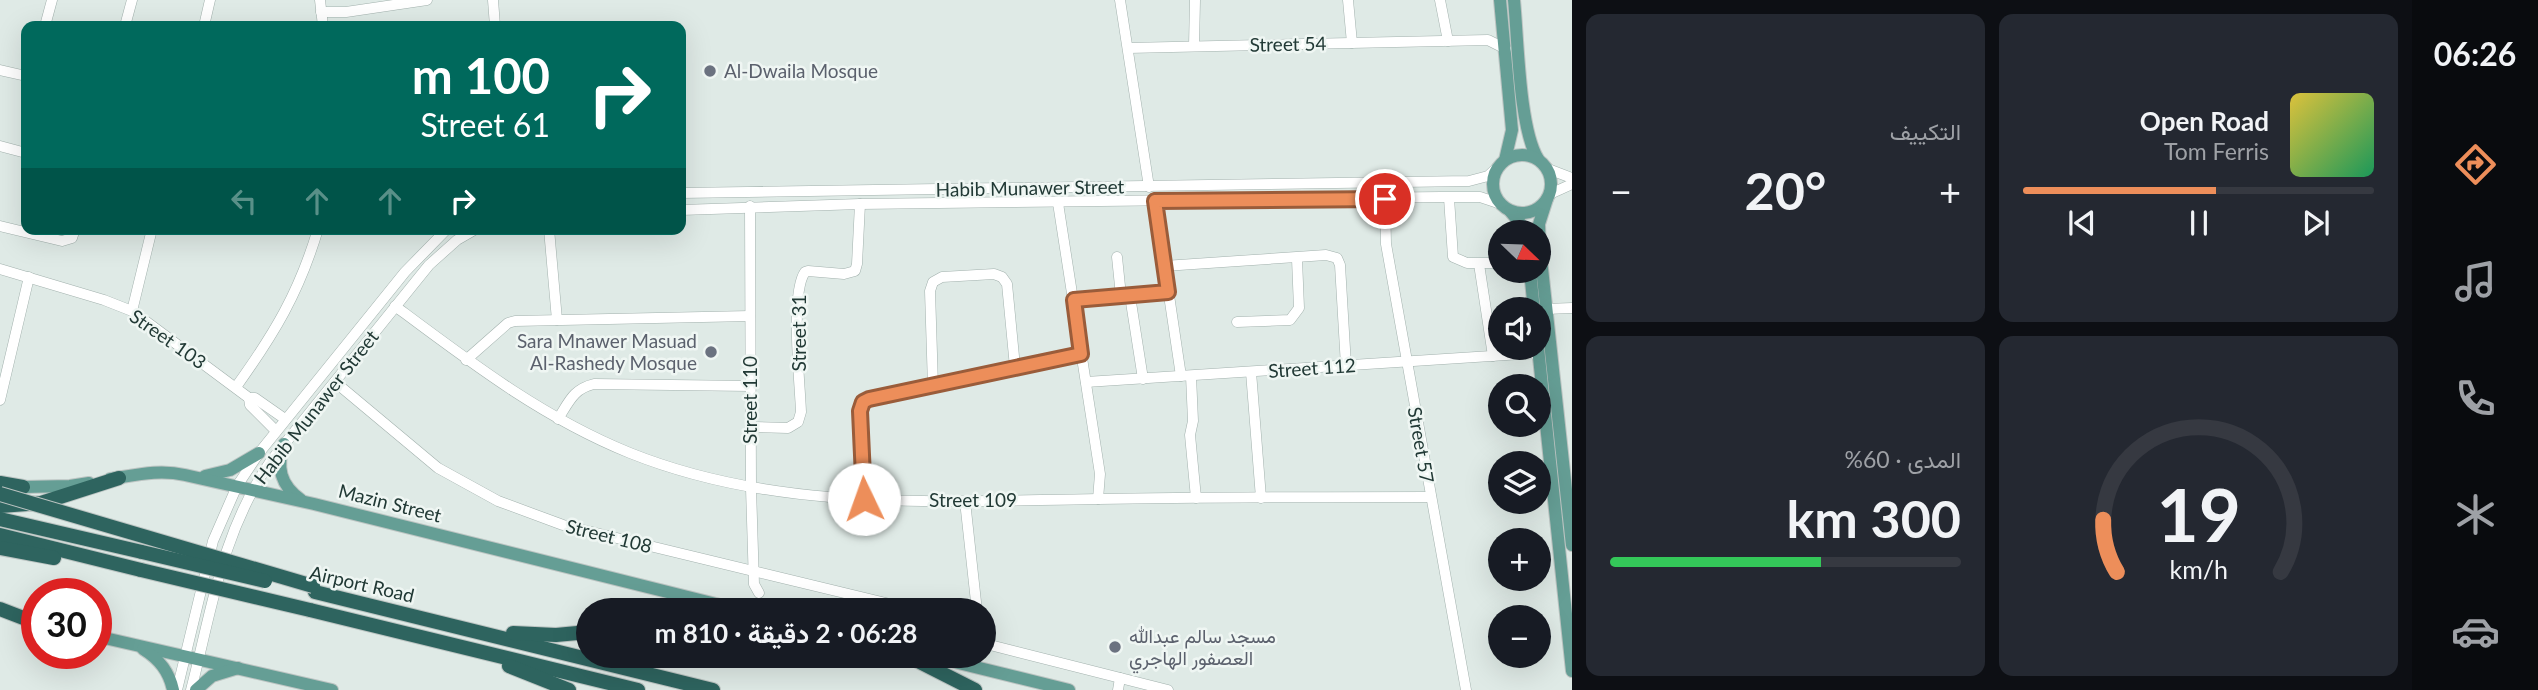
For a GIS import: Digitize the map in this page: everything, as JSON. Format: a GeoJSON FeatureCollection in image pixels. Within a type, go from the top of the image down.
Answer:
{"type":"FeatureCollection","features":[{"type":"Feature","properties":{"kind":"highway"},"geometry":{"type":"LineString","coordinates":[[0,506],[41,503],[119,478]]}},
{"type":"Feature","properties":{"kind":"highway"},"geometry":{"type":"LineString","coordinates":[[0,481],[23,486]]}},
{"type":"Feature","properties":{"kind":"highway"},"geometry":{"type":"LineString","coordinates":[[0,494],[314,589]]}},
{"type":"Feature","properties":{"kind":"highway","name":"Airport Road"},"geometry":{"type":"LineString","coordinates":[[0,519],[314,589],[713,690]]}},
{"type":"Feature","properties":{"kind":"highway","name":"Airport Road"},"geometry":{"type":"LineString","coordinates":[[0,536],[638,690]]}},
{"type":"Feature","properties":{"kind":"highway"},"geometry":{"type":"LineString","coordinates":[[0,548],[140,570]]}},
{"type":"Feature","properties":{"kind":"highway"},"geometry":{"type":"LineString","coordinates":[[0,611],[21,617]]}},
{"type":"Feature","properties":{"kind":"highway"},"geometry":{"type":"LineString","coordinates":[[468,629],[529,635],[576,633]]}},
{"type":"Feature","properties":{"kind":"highway"},"geometry":{"type":"LineString","coordinates":[[442,642],[569,690]]}},
{"type":"Feature","properties":{"kind":"highway"},"geometry":{"type":"LineString","coordinates":[[932,668],[975,690]]}},
{"type":"Feature","properties":{"kind":"main road"},"geometry":{"type":"LineString","coordinates":[[1500,0],[1512,130],[1503,163],[1493,184],[1505,207],[1517,220]]}},
{"type":"Feature","properties":{"kind":"main road"},"geometry":{"type":"LineString","coordinates":[[1514,0],[1529,141],[1538,159],[1548,169],[1552,181],[1540,220]]}},
{"type":"Feature","properties":{"kind":"main road"},"geometry":{"type":"LineString","coordinates":[[1503,163],[1521,155],[1538,159]]}},
{"type":"Feature","properties":{"kind":"main road"},"geometry":{"type":"LineString","coordinates":[[1505,207],[1518,213],[1535,210],[1549,197]]}},
{"type":"Feature","properties":{"kind":"main road"},"geometry":{"type":"LineString","coordinates":[[1539,360],[1567,569],[1572,671]]}},
{"type":"Feature","properties":{"kind":"main road"},"geometry":{"type":"LineString","coordinates":[[1548,360],[1570,497],[1572,545]]}},
{"type":"Feature","properties":{"kind":"main road"},"geometry":{"type":"LineString","coordinates":[[284,444],[279,470],[283,482],[291,493],[314,504]]}},
{"type":"Feature","properties":{"kind":"main road"},"geometry":{"type":"LineString","coordinates":[[197,478],[230,470],[259,453]]}},
{"type":"Feature","properties":{"kind":"main road","name":"Mazin Street"},"geometry":{"type":"LineString","coordinates":[[23,486],[70,486],[152,472],[170,472],[314,504],[693,598]]}},
{"type":"Feature","properties":{"kind":"main road"},"geometry":{"type":"LineString","coordinates":[[112,640],[332,690]]}},
{"type":"Feature","properties":{"kind":"main road"},"geometry":{"type":"LineString","coordinates":[[130,644],[157,658],[175,690]]}},
{"type":"Feature","properties":{"kind":"main road"},"geometry":{"type":"LineString","coordinates":[[193,690],[212,676],[240,668]]}},
{"type":"Feature","properties":{"kind":"main road"},"geometry":{"type":"LineString","coordinates":[[979,668],[1069,690]]}},
{"type":"Feature","properties":{"kind":"street"},"geometry":{"type":"LineString","coordinates":[[46,21],[52,0]]}},
{"type":"Feature","properties":{"kind":"street"},"geometry":{"type":"LineString","coordinates":[[126,21],[132,0]]}},
{"type":"Feature","properties":{"kind":"street"},"geometry":{"type":"LineString","coordinates":[[205,21],[211,0]]}},
{"type":"Feature","properties":{"kind":"street"},"geometry":{"type":"LineString","coordinates":[[320,0],[322,21]]}},
{"type":"Feature","properties":{"kind":"street"},"geometry":{"type":"LineString","coordinates":[[321,12],[346,12],[379,3],[427,0]]}},
{"type":"Feature","properties":{"kind":"street"},"geometry":{"type":"LineString","coordinates":[[493,0],[495,21]]}},
{"type":"Feature","properties":{"kind":"street"},"geometry":{"type":"LineString","coordinates":[[1120,0],[1149,187]]}},
{"type":"Feature","properties":{"kind":"street"},"geometry":{"type":"LineString","coordinates":[[1194,46],[1195,0]]}},
{"type":"Feature","properties":{"kind":"street"},"geometry":{"type":"LineString","coordinates":[[1348,0],[1352,43]]}},
{"type":"Feature","properties":{"kind":"street"},"geometry":{"type":"LineString","coordinates":[[1440,0],[1448,41]]}},
{"type":"Feature","properties":{"kind":"street","name":"Street 54"},"geometry":{"type":"LineString","coordinates":[[1128,48],[1488,40],[1506,49]]}},
{"type":"Feature","properties":{"kind":"street"},"geometry":{"type":"LineString","coordinates":[[0,70],[21,75]]}},
{"type":"Feature","properties":{"kind":"street"},"geometry":{"type":"LineString","coordinates":[[0,146],[21,152]]}},
{"type":"Feature","properties":{"kind":"street","name":"Habib Munawer Street"},"geometry":{"type":"LineString","coordinates":[[686,193],[1469,181],[1488,176],[1503,163]]}},
{"type":"Feature","properties":{"kind":"street"},"geometry":{"type":"LineString","coordinates":[[1548,169],[1572,178]]}},
{"type":"Feature","properties":{"kind":"street"},"geometry":{"type":"LineString","coordinates":[[1439,181],[1445,187],[1452,257],[1467,263],[1488,264]]}},
{"type":"Feature","properties":{"kind":"street"},"geometry":{"type":"LineString","coordinates":[[1549,197],[1572,184]]}},
{"type":"Feature","properties":{"kind":"street"},"geometry":{"type":"LineString","coordinates":[[1230,200],[1223,195],[1232,186]]}},
{"type":"Feature","properties":{"kind":"street"},"geometry":{"type":"LineString","coordinates":[[959,189],[957,197],[964,203]]}},
{"type":"Feature","properties":{"kind":"street"},"geometry":{"type":"LineString","coordinates":[[787,206],[791,205],[792,200],[788,193]]}},
{"type":"Feature","properties":{"kind":"street","name":"Habib Munawer Street"},"geometry":{"type":"LineString","coordinates":[[686,210],[860,204],[1445,197],[1480,197],[1505,207]]}},
{"type":"Feature","properties":{"kind":"street","name":"Street 57"},"geometry":{"type":"LineString","coordinates":[[1385,199],[1386,244],[1465,690]]}},
{"type":"Feature","properties":{"kind":"street"},"geometry":{"type":"LineString","coordinates":[[1155,201],[1168,292],[1193,421],[1190,435],[1196,498]]}},
{"type":"Feature","properties":{"kind":"street"},"geometry":{"type":"LineString","coordinates":[[1058,202],[1100,474],[1098,499]]}},
{"type":"Feature","properties":{"kind":"street","name":"Street 31"},"geometry":{"type":"LineString","coordinates":[[750,427],[788,428],[799,422],[801,412],[797,310],[800,279],[804,272],[808,271],[844,274],[855,271],[860,204]]}},
{"type":"Feature","properties":{"kind":"street","name":"Street 110"},"geometry":{"type":"LineString","coordinates":[[750,206],[751,488],[754,584],[759,593]]}},
{"type":"Feature","properties":{"kind":"street"},"geometry":{"type":"LineString","coordinates":[[0,226],[21,231]]}},
{"type":"Feature","properties":{"kind":"street"},"geometry":{"type":"LineString","coordinates":[[35,235],[62,242],[73,235]]}},
{"type":"Feature","properties":{"kind":"street"},"geometry":{"type":"LineString","coordinates":[[132,311],[151,235]]}},
{"type":"Feature","properties":{"kind":"street"},"geometry":{"type":"LineString","coordinates":[[236,387],[279,326],[308,264],[316,235]]}},
{"type":"Feature","properties":{"kind":"street","name":"Habib Munawer Street"},"geometry":{"type":"LineString","coordinates":[[192,656],[213,541],[237,486],[285,419],[405,272],[441,235]]}},
{"type":"Feature","properties":{"kind":"street","name":"Habib Munawer Street"},"geometry":{"type":"LineString","coordinates":[[192,656],[227,548],[251,489],[284,444],[429,265],[466,235]]}},
{"type":"Feature","properties":{"kind":"street"},"geometry":{"type":"LineString","coordinates":[[550,235],[557,320]]}},
{"type":"Feature","properties":{"kind":"street"},"geometry":{"type":"LineString","coordinates":[[1164,266],[1326,255],[1337,258],[1340,265],[1346,366]]}},
{"type":"Feature","properties":{"kind":"street"},"geometry":{"type":"LineString","coordinates":[[1117,257],[1143,379]]}},
{"type":"Feature","properties":{"kind":"street"},"geometry":{"type":"LineString","coordinates":[[1237,322],[1290,320],[1296,315],[1299,308],[1297,259]]}},
{"type":"Feature","properties":{"kind":"street"},"geometry":{"type":"LineString","coordinates":[[1479,264],[1488,323]]}},
{"type":"Feature","properties":{"kind":"street","name":"Street 103"},"geometry":{"type":"LineString","coordinates":[[0,269],[132,311],[249,398],[255,398],[285,419]]}},
{"type":"Feature","properties":{"kind":"street"},"geometry":{"type":"LineString","coordinates":[[933,386],[930,290],[933,282],[942,277],[994,274],[1002,277],[1007,284],[1015,367]]}},
{"type":"Feature","properties":{"kind":"street"},"geometry":{"type":"LineString","coordinates":[[0,400],[29,277]]}},
{"type":"Feature","properties":{"kind":"street"},"geometry":{"type":"LineString","coordinates":[[1074,300],[1168,292]]}},
{"type":"Feature","properties":{"kind":"street","name":"Street 109"},"geometry":{"type":"LineString","coordinates":[[395,306],[509,390],[558,419],[632,454],[751,488],[818,498],[965,501],[1431,497]]}},
{"type":"Feature","properties":{"kind":"street"},"geometry":{"type":"LineString","coordinates":[[1551,309],[1572,309]]}},
{"type":"Feature","properties":{"kind":"street"},"geometry":{"type":"LineString","coordinates":[[466,360],[508,323],[750,316]]}},
{"type":"Feature","properties":{"kind":"street"},"geometry":{"type":"LineString","coordinates":[[360,328],[362,336],[371,338]]}},
{"type":"Feature","properties":{"kind":"street"},"geometry":{"type":"LineString","coordinates":[[350,342],[357,343],[361,350]]}},
{"type":"Feature","properties":{"kind":"street"},"geometry":{"type":"LineString","coordinates":[[864,499],[860,411],[863,402],[1081,354]]}},
{"type":"Feature","properties":{"kind":"street","name":"Street 112"},"geometry":{"type":"LineString","coordinates":[[1086,382],[1488,356]]}},
{"type":"Feature","properties":{"kind":"street"},"geometry":{"type":"LineString","coordinates":[[1251,372],[1261,498]]}},
{"type":"Feature","properties":{"kind":"street","name":"Street 108"},"geometry":{"type":"LineString","coordinates":[[335,382],[438,468],[498,501],[563,525],[867,598]]}},
{"type":"Feature","properties":{"kind":"street"},"geometry":{"type":"LineString","coordinates":[[558,419],[574,394],[582,387],[594,384],[750,386]]}},
{"type":"Feature","properties":{"kind":"street","name":"Street 103"},"geometry":{"type":"LineString","coordinates":[[249,398],[250,405],[276,432]]}},
{"type":"Feature","properties":{"kind":"street"},"geometry":{"type":"LineString","coordinates":[[965,501],[976,598]]}},
{"type":"Feature","properties":{"kind":"street"},"geometry":{"type":"LineString","coordinates":[[996,647],[1118,686],[1168,690]]}},
{"type":"Feature","properties":{"kind":"street"},"geometry":{"type":"LineString","coordinates":[[175,690],[192,656]]}},
{"type":"Feature","properties":{"kind":"street"},"geometry":{"type":"LineString","coordinates":[[192,656],[193,690]]}},
{"type":"Feature","properties":{"kind":"place","name":"Al-Dwaila Mosque"},"geometry":{"type":"Point","coordinates":[710,71]}},
{"type":"Feature","properties":{"kind":"place","name":"Sara Mnawer Masuad Al-Rashedy Mosque"},"geometry":{"type":"Point","coordinates":[711,352]}},
{"type":"Feature","properties":{"kind":"place","name":"مسجد سالم عبدالله العصفور الهاجري"},"geometry":{"type":"Point","coordinates":[1115,647]}},
{"type":"Feature","properties":{"kind":"route"},"geometry":{"type":"LineString","coordinates":[[864,499],[860,411],[863,402],[1081,354],[1074,300],[1168,292],[1155,201],[1385,199]]}}]}
